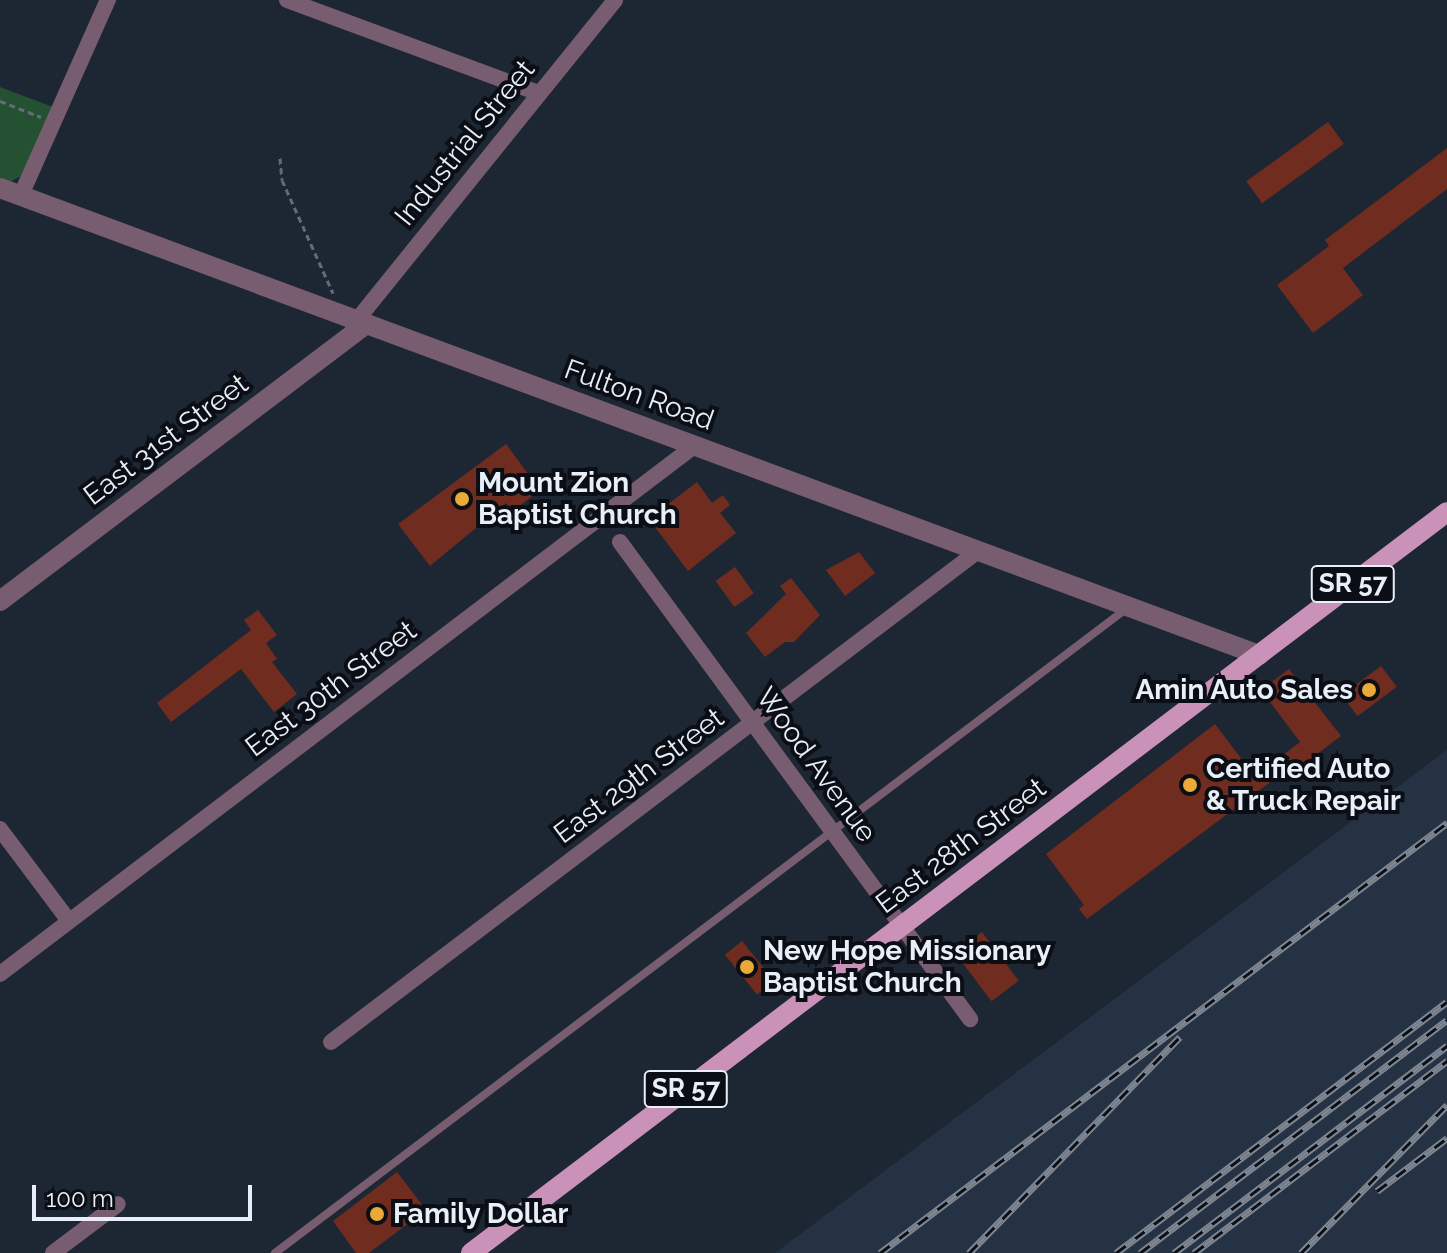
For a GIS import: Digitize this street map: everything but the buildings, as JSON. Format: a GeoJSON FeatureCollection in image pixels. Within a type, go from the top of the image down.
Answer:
{"type":"FeatureCollection","features":[{"type":"Feature","properties":{"kind":"main road","name":"East 28th Street"},"geometry":{"type":"LineString","coordinates":[[471,1253],[1447,512]]}},
{"type":"Feature","properties":{"kind":"street"},"geometry":{"type":"LineString","coordinates":[[21,195],[108,0]]}},
{"type":"Feature","properties":{"kind":"street"},"geometry":{"type":"LineString","coordinates":[[287,0],[539,93]]}},
{"type":"Feature","properties":{"kind":"street","name":"Industrial Street"},"geometry":{"type":"LineString","coordinates":[[361,322],[615,0]]}},
{"type":"Feature","properties":{"kind":"street","name":"Fulton Road"},"geometry":{"type":"LineString","coordinates":[[0,188],[1259,655]]}},
{"type":"Feature","properties":{"kind":"street","name":"East 31st Street"},"geometry":{"type":"LineString","coordinates":[[0,601],[361,322]]}},
{"type":"Feature","properties":{"kind":"street","name":"East 30th Street"},"geometry":{"type":"LineString","coordinates":[[0,974],[694,446]]}},
{"type":"Feature","properties":{"kind":"street","name":"Wood Avenue"},"geometry":{"type":"LineString","coordinates":[[620,542],[970,1019]]}},
{"type":"Feature","properties":{"kind":"street","name":"East 29th Street"},"geometry":{"type":"LineString","coordinates":[[331,1042],[978,551]]}},
{"type":"Feature","properties":{"kind":"street"},"geometry":{"type":"LineString","coordinates":[[0,829],[69,921]]}},
{"type":"Feature","properties":{"kind":"street"},"geometry":{"type":"LineString","coordinates":[[53,1253],[118,1204]]}},
{"type":"Feature","properties":{"kind":"lane"},"geometry":{"type":"LineString","coordinates":[[275,1253],[1129,606]]}},
{"type":"Feature","properties":{"kind":"path"},"geometry":{"type":"LineString","coordinates":[[0,101],[55,122]]}},
{"type":"Feature","properties":{"kind":"path"},"geometry":{"type":"LineString","coordinates":[[280,158],[282,180],[334,296]]}},
{"type":"Feature","properties":{"kind":"shaded area"},"geometry":{"type":"Polygon","coordinates":[[[1447,750],[1447,1253],[775,1253],[1447,750]]]}},
{"type":"Feature","properties":{"kind":"green space"},"geometry":{"type":"Polygon","coordinates":[[[0,87],[53,107],[21,176],[12,181],[0,181],[0,87]]]}},
{"type":"Feature","properties":{"kind":"railway"},"geometry":{"type":"LineString","coordinates":[[880,1253],[1447,823]]}},
{"type":"Feature","properties":{"kind":"railway"},"geometry":{"type":"LineString","coordinates":[[1116,1253],[1447,1002]]}},
{"type":"Feature","properties":{"kind":"railway"},"geometry":{"type":"LineString","coordinates":[[1140,1253],[1447,1020]]}},
{"type":"Feature","properties":{"kind":"railway"},"geometry":{"type":"LineString","coordinates":[[969,1253],[1180,1037]]}},
{"type":"Feature","properties":{"kind":"railway"},"geometry":{"type":"LineString","coordinates":[[1174,1253],[1447,1046]]}},
{"type":"Feature","properties":{"kind":"railway"},"geometry":{"type":"LineString","coordinates":[[1194,1253],[1447,1061]]}},
{"type":"Feature","properties":{"kind":"railway"},"geometry":{"type":"LineString","coordinates":[[1301,1253],[1447,1105]]}},
{"type":"Feature","properties":{"kind":"railway"},"geometry":{"type":"LineString","coordinates":[[1377,1191],[1447,1138]]}},
{"type":"Feature","properties":{"kind":"place","name":"Mount Zion Baptist Church"},"geometry":{"type":"Point","coordinates":[462,499]}},
{"type":"Feature","properties":{"kind":"place","name":"Amin Auto Sales"},"geometry":{"type":"Point","coordinates":[1369,690]}},
{"type":"Feature","properties":{"kind":"place","name":"Certified Auto & Truck Repair"},"geometry":{"type":"Point","coordinates":[1190,785]}},
{"type":"Feature","properties":{"kind":"place","name":"New Hope Missionary Baptist Church"},"geometry":{"type":"Point","coordinates":[747,967]}},
{"type":"Feature","properties":{"kind":"place","name":"Family Dollar"},"geometry":{"type":"Point","coordinates":[377,1214]}}]}
